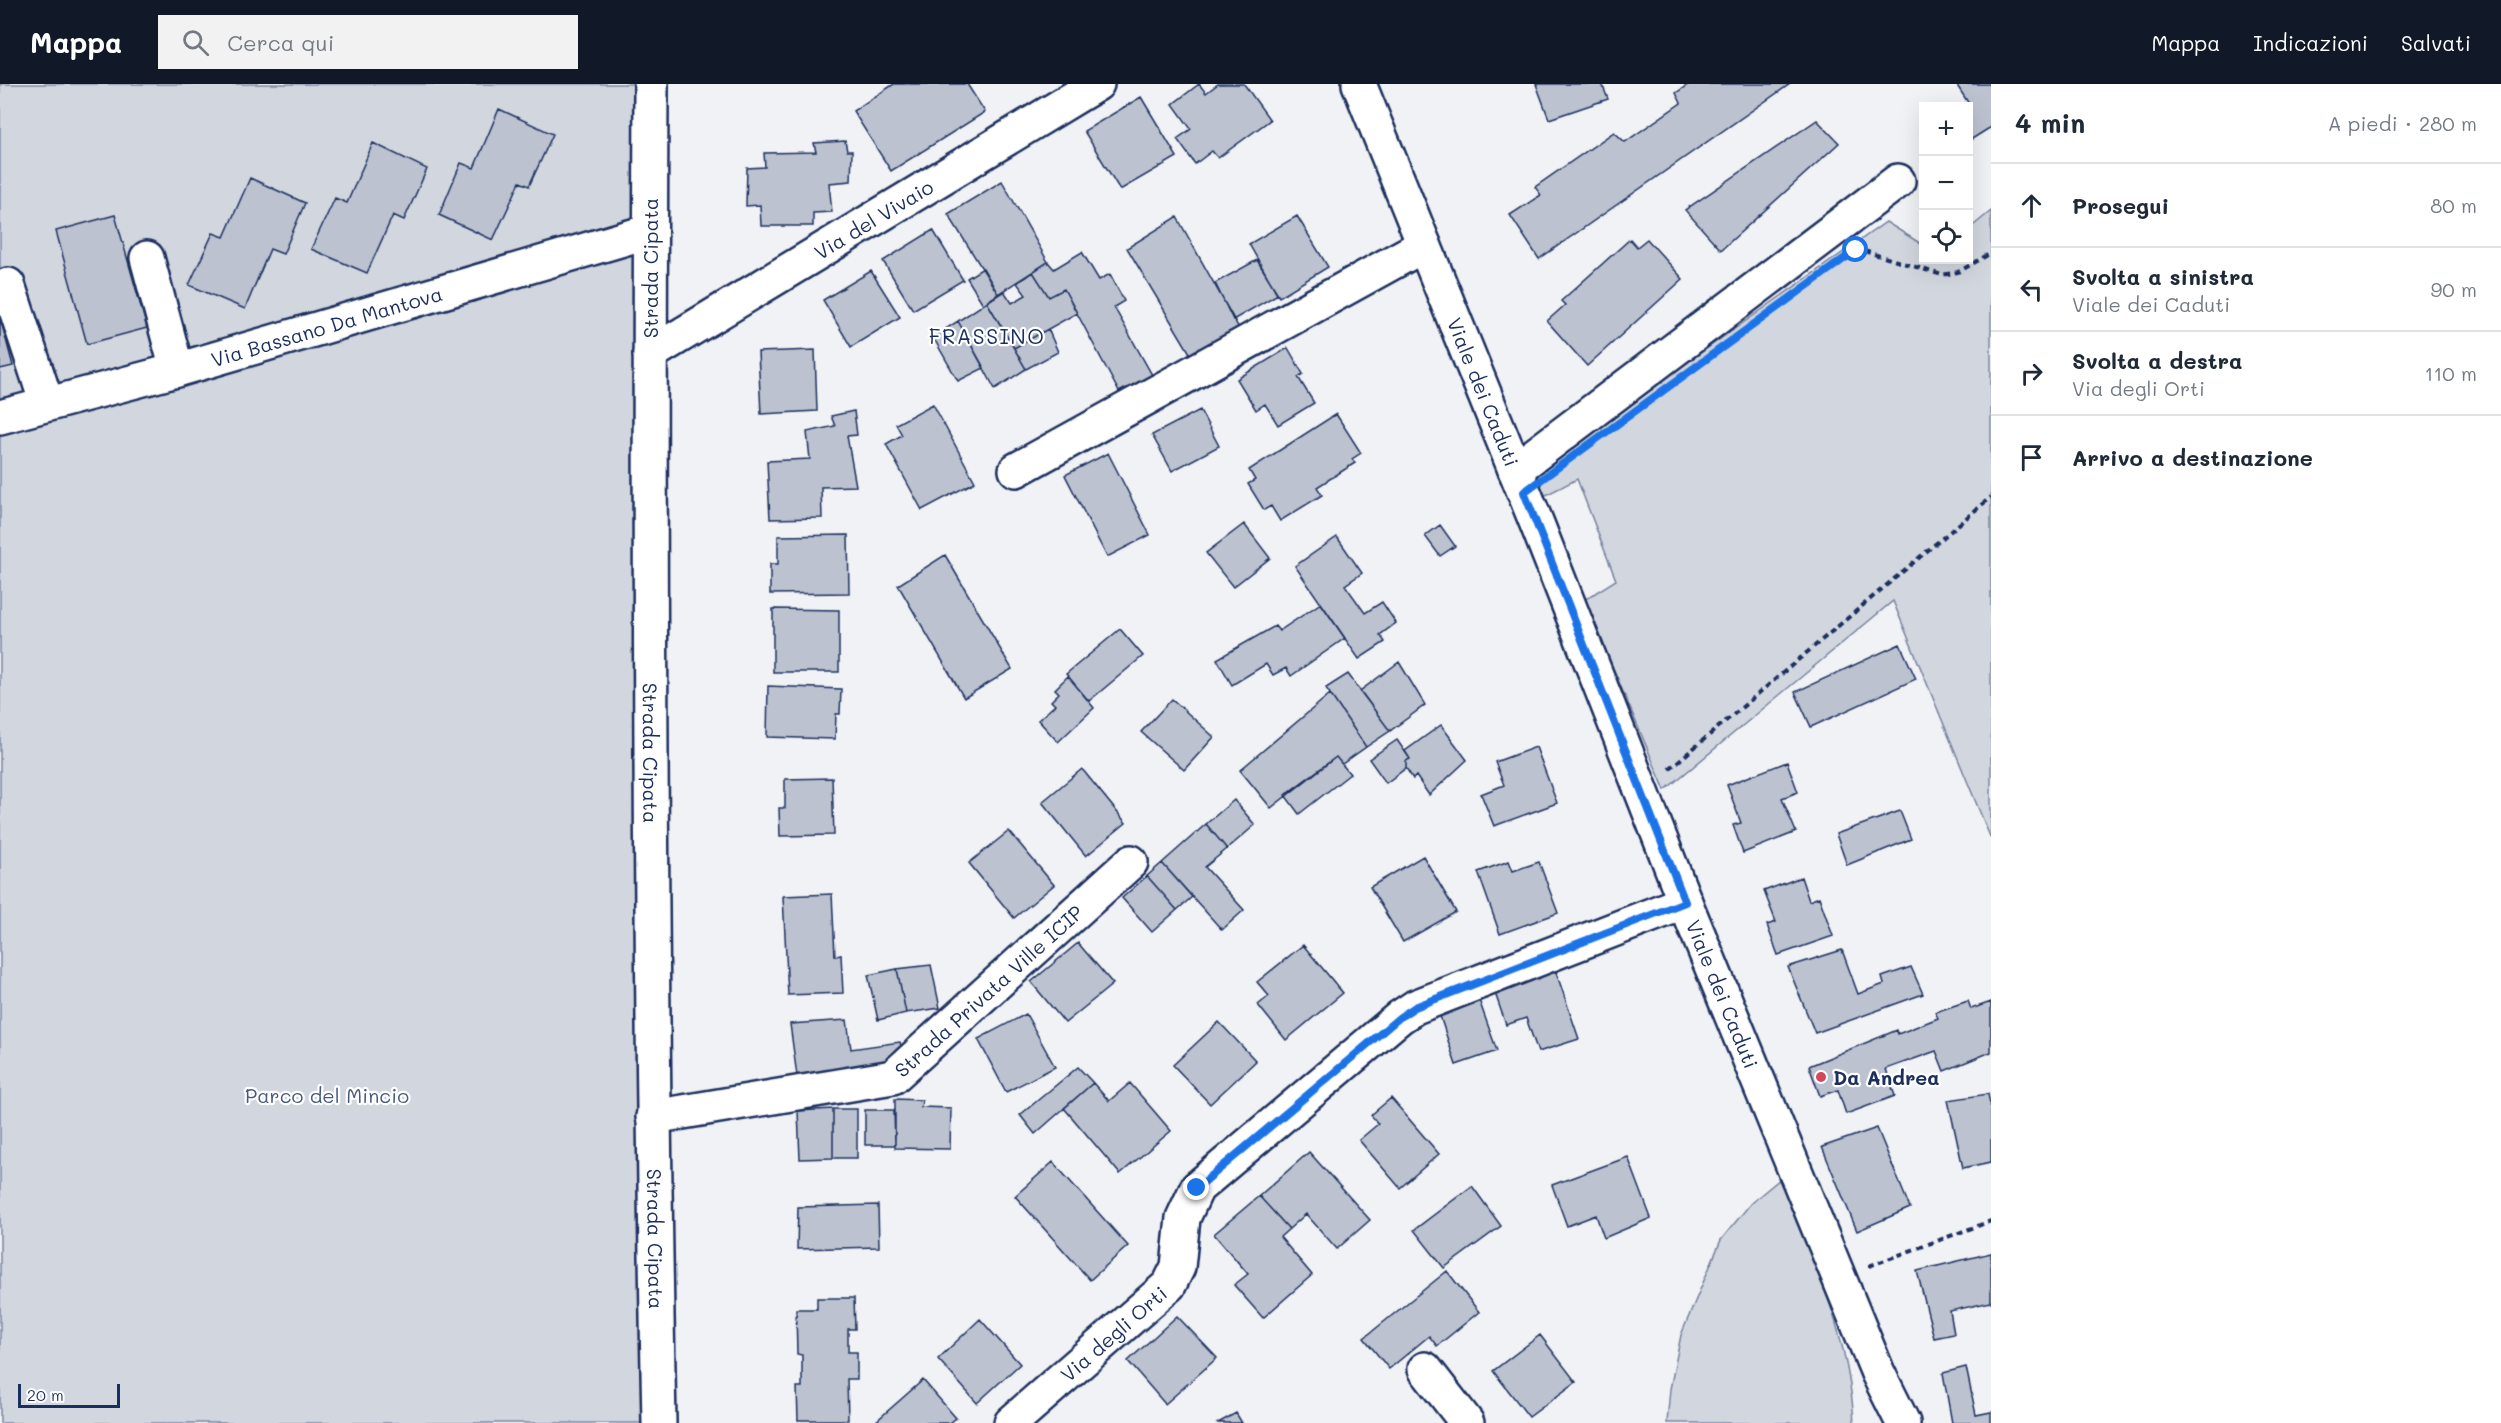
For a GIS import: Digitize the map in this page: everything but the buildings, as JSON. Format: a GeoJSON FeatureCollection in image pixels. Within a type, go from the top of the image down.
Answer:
{"type":"FeatureCollection","features":[{"type":"Feature","properties":{"kind":"street","name":"Strada Cipata"},"geometry":{"type":"LineString","coordinates":[[651,84],[653,1117],[659,1423]]}},
{"type":"Feature","properties":{"kind":"street","name":"Via del Vivaio"},"geometry":{"type":"LineString","coordinates":[[650,354],[1096,84]]}},
{"type":"Feature","properties":{"kind":"street","name":"Viale dei Caduti"},"geometry":{"type":"LineString","coordinates":[[1359,84],[1515,470],[1685,902],[1878,1373],[1903,1423]]}},
{"type":"Feature","properties":{"kind":"street"},"geometry":{"type":"LineString","coordinates":[[1515,470],[1898,181]]}},
{"type":"Feature","properties":{"kind":"street","name":"Via Bassano Da Mantova"},"geometry":{"type":"LineString","coordinates":[[0,417],[177,370],[651,231]]}},
{"type":"Feature","properties":{"kind":"street"},"geometry":{"type":"LineString","coordinates":[[1016,470],[1424,245]]}},
{"type":"Feature","properties":{"kind":"street"},"geometry":{"type":"LineString","coordinates":[[147,258],[177,370]]}},
{"type":"Feature","properties":{"kind":"street"},"geometry":{"type":"LineString","coordinates":[[8,285],[47,404]]}},
{"type":"Feature","properties":{"kind":"street","name":"Strada Privata Ville ICIP"},"geometry":{"type":"LineString","coordinates":[[653,1117],[893,1077],[1131,862]]}},
{"type":"Feature","properties":{"kind":"street","name":"Via degli Orti"},"geometry":{"type":"LineString","coordinates":[[1011,1423],[1169,1285],[1178,1267],[1183,1218],[1197,1188],[1400,1017],[1415,1007],[1685,902]]}},
{"type":"Feature","properties":{"kind":"street"},"geometry":{"type":"LineString","coordinates":[[1425,1369],[1467,1423]]}},
{"type":"Feature","properties":{"kind":"street","name":"Viale dei Caduti"},"geometry":{"type":"LineString","coordinates":[[1878,1373],[1878,1423]]}},
{"type":"Feature","properties":{"kind":"path"},"geometry":{"type":"LineString","coordinates":[[1856,250],[1870,251],[1887,259],[1942,275],[1958,272],[1991,252]]}},
{"type":"Feature","properties":{"kind":"path"},"geometry":{"type":"LineString","coordinates":[[1643,795],[1659,777],[1991,497]]}},
{"type":"Feature","properties":{"kind":"path"},"geometry":{"type":"LineString","coordinates":[[1840,1276],[1991,1221]]}},
{"type":"Feature","properties":{"kind":"green space","name":"Parco del Mincio"},"geometry":{"type":"Polygon","coordinates":[[[0,84],[653,84],[658,1423],[0,1423],[0,84]]]}},
{"type":"Feature","properties":{"kind":"green space"},"geometry":{"type":"Polygon","coordinates":[[[1991,211],[1991,839],[1893,601],[1665,790],[1584,600],[1616,580],[1577,479],[1544,496],[1535,470],[1886,222],[1919,243],[1919,264],[1973,264],[1973,226],[1991,211]]]}},
{"type":"Feature","properties":{"kind":"green space"},"geometry":{"type":"Polygon","coordinates":[[[1780,1179],[1828,1298],[1845,1359],[1854,1423],[1667,1423],[1670,1389],[1681,1335],[1721,1240],[1751,1203],[1780,1179]]]}},
{"type":"Feature","properties":{"kind":"place","name":"Da Andrea"},"geometry":{"type":"Point","coordinates":[1821,1077]}},
{"type":"Feature","properties":{"kind":"district","name":"FRASSINO"},"geometry":{"type":"Point","coordinates":[987,335]}},
{"type":"Feature","properties":{"kind":"route"},"geometry":{"type":"LineString","coordinates":[[1197,1188],[1400,1017],[1415,1007],[1685,902],[1524,492],[1856,250]]}}]}
